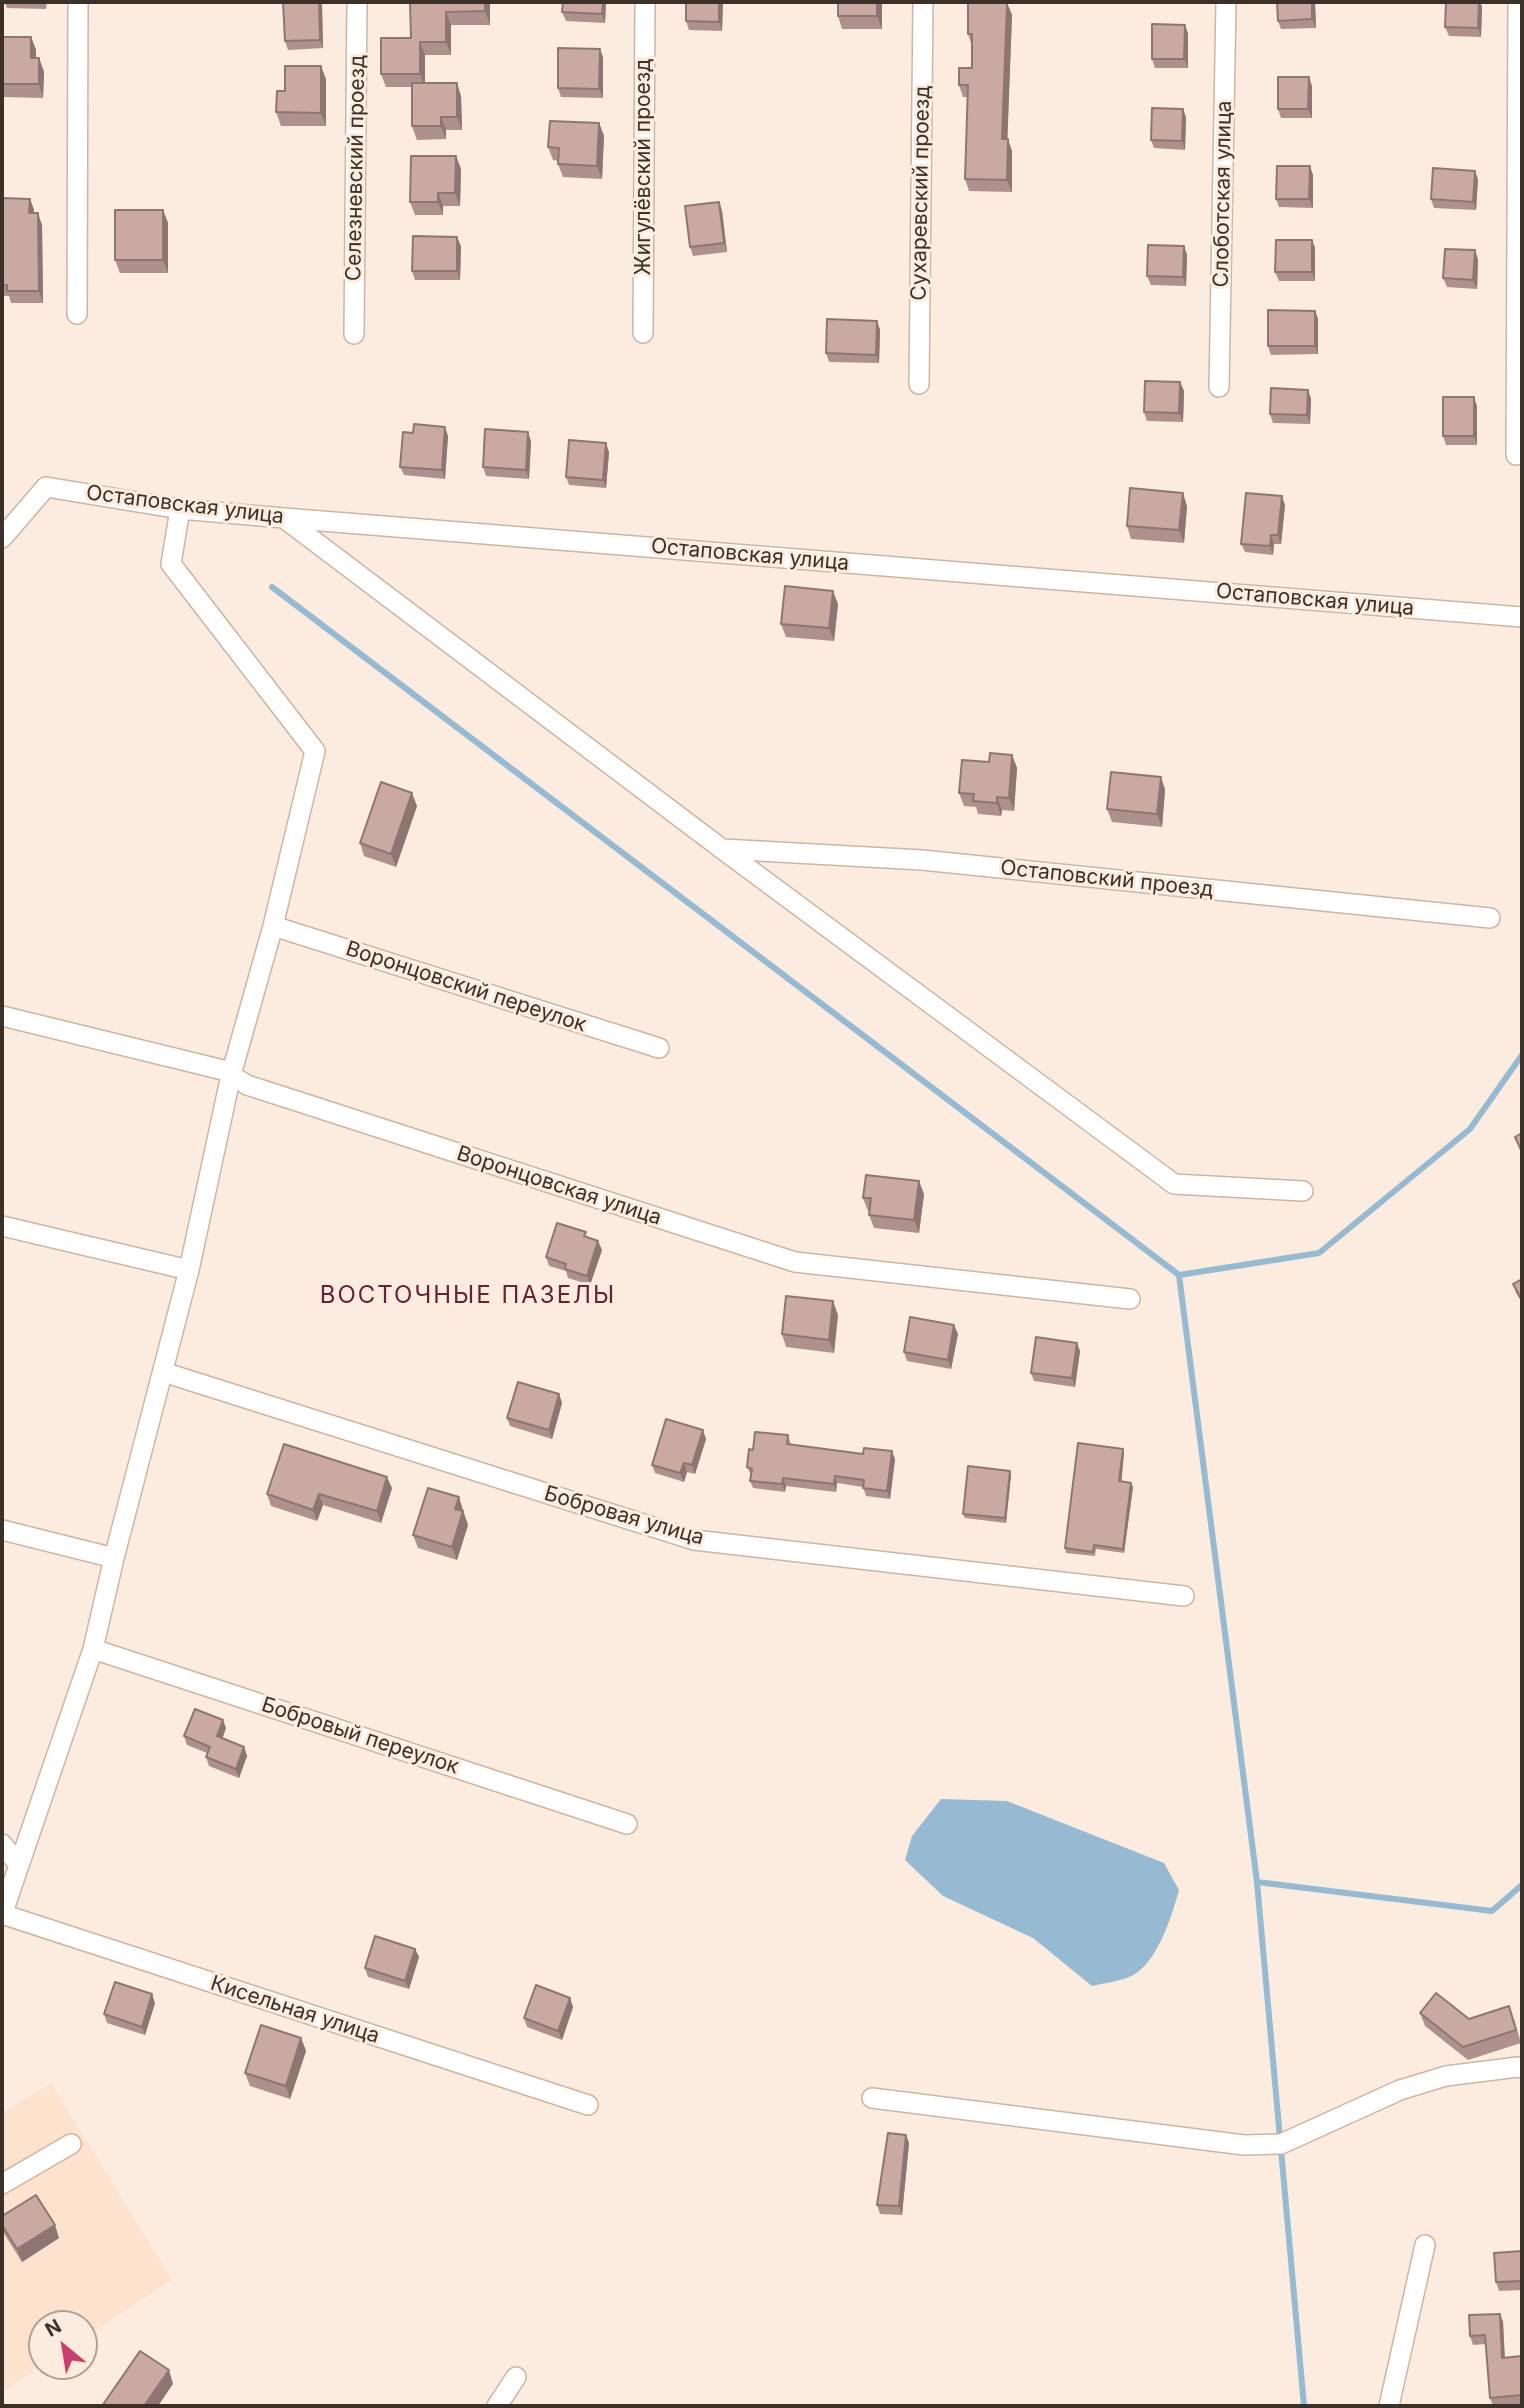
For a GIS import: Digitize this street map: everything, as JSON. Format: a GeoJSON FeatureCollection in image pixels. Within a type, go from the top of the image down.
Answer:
{"type":"FeatureCollection","features":[{"type":"Feature","properties":{"kind":"street"},"geometry":{"type":"LineString","coordinates":[[76,314],[78,2]]}},
{"type":"Feature","properties":{"kind":"street","name":"Селезневский проезд"},"geometry":{"type":"LineString","coordinates":[[354,334],[357,2]]}},
{"type":"Feature","properties":{"kind":"street","name":"Жигулёвский проезд"},"geometry":{"type":"LineString","coordinates":[[643,333],[645,2]]}},
{"type":"Feature","properties":{"kind":"street","name":"Сухаревский проезд"},"geometry":{"type":"LineString","coordinates":[[919,384],[923,2]]}},
{"type":"Feature","properties":{"kind":"street","name":"Слоботская улица"},"geometry":{"type":"LineString","coordinates":[[1219,387],[1226,2]]}},
{"type":"Feature","properties":{"kind":"street"},"geometry":{"type":"LineString","coordinates":[[1516,455],[1518,2]]}},
{"type":"Feature","properties":{"kind":"street","name":"Остаповская улица"},"geometry":{"type":"LineString","coordinates":[[2,538],[46,487],[180,509],[1522,617]]}},
{"type":"Feature","properties":{"kind":"street"},"geometry":{"type":"LineString","coordinates":[[2,1915],[93,1649],[189,1270],[232,1075],[273,926],[315,751],[171,564],[180,509]]}},
{"type":"Feature","properties":{"kind":"street"},"geometry":{"type":"LineString","coordinates":[[284,518],[722,849],[1174,1184],[1303,1191]]}},
{"type":"Feature","properties":{"kind":"street","name":"Остаповский проезд"},"geometry":{"type":"LineString","coordinates":[[722,849],[922,860],[1490,918]]}},
{"type":"Feature","properties":{"kind":"street","name":"Воронцовский переулок"},"geometry":{"type":"LineString","coordinates":[[273,926],[659,1048]]}},
{"type":"Feature","properties":{"kind":"street","name":"Воронцовская улица"},"geometry":{"type":"LineString","coordinates":[[2,1016],[223,1070],[247,1085],[794,1262],[1130,1299]]}},
{"type":"Feature","properties":{"kind":"street"},"geometry":{"type":"LineString","coordinates":[[2,1226],[189,1270]]}},
{"type":"Feature","properties":{"kind":"street","name":"Бобровая улица"},"geometry":{"type":"LineString","coordinates":[[163,1372],[694,1540],[1184,1596]]}},
{"type":"Feature","properties":{"kind":"street"},"geometry":{"type":"LineString","coordinates":[[2,1530],[114,1558]]}},
{"type":"Feature","properties":{"kind":"street","name":"Бобровый переулок"},"geometry":{"type":"LineString","coordinates":[[93,1649],[627,1824]]}},
{"type":"Feature","properties":{"kind":"street"},"geometry":{"type":"LineString","coordinates":[[2,1844],[19,1865]]}},
{"type":"Feature","properties":{"kind":"street","name":"Кисельная улица"},"geometry":{"type":"LineString","coordinates":[[2,1915],[587,2105]]}},
{"type":"Feature","properties":{"kind":"street"},"geometry":{"type":"LineString","coordinates":[[872,2098],[1244,2145],[1281,2144],[1400,2090],[1446,2076],[1522,2068]]}},
{"type":"Feature","properties":{"kind":"street"},"geometry":{"type":"LineString","coordinates":[[2,2184],[72,2144]]}},
{"type":"Feature","properties":{"kind":"street"},"geometry":{"type":"LineString","coordinates":[[1389,2406],[1425,2245]]}},
{"type":"Feature","properties":{"kind":"street"},"geometry":{"type":"LineString","coordinates":[[497,2406],[516,2377]]}},
{"type":"Feature","properties":{"kind":"shaded area"},"geometry":{"type":"Polygon","coordinates":[[[51,2083],[172,2280],[98,2329],[98,2310],[28,2310],[28,2375],[4,2391],[2,2388],[2,2113],[51,2083]]]}},
{"type":"Feature","properties":{"kind":"water"},"geometry":{"type":"Polygon","coordinates":[[[941,1799],[1007,1801],[1164,1863],[1179,1890],[1162,1940],[1147,1963],[1129,1977],[1092,1986],[1033,1938],[943,1896],[905,1860],[912,1836],[941,1799]]]}},
{"type":"Feature","properties":{"kind":"building"},"geometry":{"type":"Polygon","coordinates":[[[283,2],[319,2],[320,40],[285,41],[283,2]]]}},
{"type":"Feature","properties":{"kind":"building"},"geometry":{"type":"Polygon","coordinates":[[[410,2],[485,2],[485,11],[446,12],[446,42],[420,42],[420,74],[381,74],[381,38],[411,38],[410,2]]]}},
{"type":"Feature","properties":{"kind":"building"},"geometry":{"type":"Polygon","coordinates":[[[563,2],[603,2],[602,14],[562,12],[563,2]]]}},
{"type":"Feature","properties":{"kind":"building"},"geometry":{"type":"Polygon","coordinates":[[[686,2],[719,2],[719,22],[686,21],[686,2]]]}},
{"type":"Feature","properties":{"kind":"building"},"geometry":{"type":"Polygon","coordinates":[[[838,2],[877,2],[877,16],[838,16],[838,2]]]}},
{"type":"Feature","properties":{"kind":"building"},"geometry":{"type":"Polygon","coordinates":[[[968,2],[1007,3],[1002,139],[1008,139],[1007,180],[965,179],[968,85],[959,85],[959,68],[972,68],[968,2]]]}},
{"type":"Feature","properties":{"kind":"building"},"geometry":{"type":"Polygon","coordinates":[[[1277,2],[1312,2],[1312,19],[1278,21],[1277,2]]]}},
{"type":"Feature","properties":{"kind":"building"},"geometry":{"type":"Polygon","coordinates":[[[1446,2],[1479,2],[1478,28],[1445,27],[1446,2]]]}},
{"type":"Feature","properties":{"kind":"building"},"geometry":{"type":"Polygon","coordinates":[[[1152,24],[1185,25],[1184,59],[1152,59],[1152,24]]]}},
{"type":"Feature","properties":{"kind":"building"},"geometry":{"type":"Polygon","coordinates":[[[2,37],[31,37],[31,58],[39,58],[39,84],[2,84],[2,37]]]}},
{"type":"Feature","properties":{"kind":"building"},"geometry":{"type":"Polygon","coordinates":[[[558,48],[600,49],[599,89],[558,88],[558,48]]]}},
{"type":"Feature","properties":{"kind":"building"},"geometry":{"type":"Polygon","coordinates":[[[285,66],[321,66],[321,113],[276,112],[277,91],[285,91],[285,66]]]}},
{"type":"Feature","properties":{"kind":"building"},"geometry":{"type":"Polygon","coordinates":[[[1278,77],[1309,77],[1308,109],[1278,109],[1278,77]]]}},
{"type":"Feature","properties":{"kind":"building"},"geometry":{"type":"Polygon","coordinates":[[[412,83],[457,83],[457,117],[441,117],[441,126],[412,126],[412,83]]]}},
{"type":"Feature","properties":{"kind":"building"},"geometry":{"type":"Polygon","coordinates":[[[1152,108],[1183,109],[1182,141],[1151,140],[1152,108]]]}},
{"type":"Feature","properties":{"kind":"building"},"geometry":{"type":"Polygon","coordinates":[[[550,121],[599,123],[597,166],[558,164],[559,148],[548,147],[550,121]]]}},
{"type":"Feature","properties":{"kind":"building"},"geometry":{"type":"Polygon","coordinates":[[[411,156],[456,156],[455,193],[438,193],[438,202],[410,202],[411,156]]]}},
{"type":"Feature","properties":{"kind":"building"},"geometry":{"type":"Polygon","coordinates":[[[1277,166],[1310,166],[1309,199],[1276,199],[1277,166]]]}},
{"type":"Feature","properties":{"kind":"building"},"geometry":{"type":"Polygon","coordinates":[[[1433,168],[1475,171],[1473,202],[1431,199],[1433,168]]]}},
{"type":"Feature","properties":{"kind":"building"},"geometry":{"type":"Polygon","coordinates":[[[2,198],[30,199],[29,213],[38,213],[39,291],[7,291],[7,285],[2,285],[2,198]]]}},
{"type":"Feature","properties":{"kind":"building"},"geometry":{"type":"Polygon","coordinates":[[[719,202],[724,243],[690,247],[685,206],[719,202]]]}},
{"type":"Feature","properties":{"kind":"building"},"geometry":{"type":"Polygon","coordinates":[[[115,210],[163,210],[163,260],[115,260],[115,210]]]}},
{"type":"Feature","properties":{"kind":"building"},"geometry":{"type":"Polygon","coordinates":[[[413,236],[457,237],[457,271],[412,271],[413,236]]]}},
{"type":"Feature","properties":{"kind":"building"},"geometry":{"type":"Polygon","coordinates":[[[1276,240],[1312,240],[1312,272],[1275,272],[1276,240]]]}},
{"type":"Feature","properties":{"kind":"building"},"geometry":{"type":"Polygon","coordinates":[[[1148,245],[1184,246],[1183,277],[1147,276],[1148,245]]]}},
{"type":"Feature","properties":{"kind":"building"},"geometry":{"type":"Polygon","coordinates":[[[1445,249],[1475,250],[1473,280],[1443,278],[1445,249]]]}},
{"type":"Feature","properties":{"kind":"building"},"geometry":{"type":"Polygon","coordinates":[[[1268,310],[1315,311],[1315,346],[1268,346],[1268,310]]]}},
{"type":"Feature","properties":{"kind":"building"},"geometry":{"type":"Polygon","coordinates":[[[827,319],[877,321],[876,355],[826,353],[827,319]]]}},
{"type":"Feature","properties":{"kind":"building"},"geometry":{"type":"Polygon","coordinates":[[[1145,381],[1180,382],[1179,413],[1144,412],[1145,381]]]}},
{"type":"Feature","properties":{"kind":"building"},"geometry":{"type":"Polygon","coordinates":[[[1271,388],[1308,390],[1307,415],[1270,414],[1271,388]]]}},
{"type":"Feature","properties":{"kind":"building"},"geometry":{"type":"Polygon","coordinates":[[[1443,397],[1474,397],[1474,436],[1443,436],[1443,397]]]}},
{"type":"Feature","properties":{"kind":"building"},"geometry":{"type":"Polygon","coordinates":[[[414,424],[445,427],[442,470],[400,467],[403,432],[413,433],[414,424]]]}},
{"type":"Feature","properties":{"kind":"building"},"geometry":{"type":"Polygon","coordinates":[[[485,429],[528,432],[526,470],[483,467],[485,429]]]}},
{"type":"Feature","properties":{"kind":"building"},"geometry":{"type":"Polygon","coordinates":[[[569,440],[606,443],[603,480],[566,477],[569,440]]]}},
{"type":"Feature","properties":{"kind":"building"},"geometry":{"type":"Polygon","coordinates":[[[1130,488],[1183,493],[1179,530],[1127,526],[1130,488]]]}},
{"type":"Feature","properties":{"kind":"building"},"geometry":{"type":"Polygon","coordinates":[[[1246,493],[1282,496],[1278,535],[1271,535],[1270,546],[1241,544],[1246,493]]]}},
{"type":"Feature","properties":{"kind":"building"},"geometry":{"type":"Polygon","coordinates":[[[785,586],[833,591],[829,628],[781,624],[785,586]]]}},
{"type":"Feature","properties":{"kind":"building"},"geometry":{"type":"Polygon","coordinates":[[[990,753],[1012,755],[1009,798],[997,797],[997,803],[973,801],[974,794],[959,793],[962,760],[989,762],[990,753]]]}},
{"type":"Feature","properties":{"kind":"building"},"geometry":{"type":"Polygon","coordinates":[[[1111,772],[1161,777],[1157,814],[1107,809],[1111,772]]]}},
{"type":"Feature","properties":{"kind":"building"},"geometry":{"type":"Polygon","coordinates":[[[381,782],[412,793],[391,854],[360,843],[381,782]]]}},
{"type":"Feature","properties":{"kind":"building"},"geometry":{"type":"Polygon","coordinates":[[[1522,1133],[1522,1152],[1515,1137],[1522,1133]]]}},
{"type":"Feature","properties":{"kind":"building"},"geometry":{"type":"Polygon","coordinates":[[[866,1175],[919,1181],[914,1220],[869,1215],[871,1198],[863,1198],[866,1175]]]}},
{"type":"Feature","properties":{"kind":"building"},"geometry":{"type":"Polygon","coordinates":[[[557,1223],[586,1232],[584,1236],[598,1241],[587,1276],[565,1269],[566,1264],[546,1257],[557,1223]]]}},
{"type":"Feature","properties":{"kind":"building"},"geometry":{"type":"Polygon","coordinates":[[[1522,1279],[1522,1300],[1513,1284],[1522,1279]]]}},
{"type":"Feature","properties":{"kind":"building"},"geometry":{"type":"Polygon","coordinates":[[[786,1296],[833,1301],[829,1340],[782,1334],[786,1296]]]}},
{"type":"Feature","properties":{"kind":"building"},"geometry":{"type":"Polygon","coordinates":[[[910,1317],[954,1325],[948,1360],[904,1352],[910,1317]]]}},
{"type":"Feature","properties":{"kind":"building"},"geometry":{"type":"Polygon","coordinates":[[[1036,1337],[1077,1343],[1072,1378],[1031,1373],[1036,1337]]]}},
{"type":"Feature","properties":{"kind":"building"},"geometry":{"type":"Polygon","coordinates":[[[518,1382],[559,1394],[549,1430],[507,1418],[518,1382]]]}},
{"type":"Feature","properties":{"kind":"building"},"geometry":{"type":"Polygon","coordinates":[[[666,1419],[703,1430],[692,1465],[684,1463],[680,1473],[652,1465],[666,1419]]]}},
{"type":"Feature","properties":{"kind":"building"},"geometry":{"type":"Polygon","coordinates":[[[755,1432],[788,1435],[787,1444],[863,1454],[864,1448],[892,1451],[887,1491],[863,1488],[864,1480],[835,1476],[834,1484],[783,1478],[782,1484],[750,1481],[752,1469],[747,1467],[755,1432]]]}},
{"type":"Feature","properties":{"kind":"building"},"geometry":{"type":"Polygon","coordinates":[[[1078,1443],[1123,1449],[1119,1481],[1131,1483],[1123,1549],[1094,1545],[1093,1552],[1065,1548],[1078,1443]]]}},
{"type":"Feature","properties":{"kind":"building"},"geometry":{"type":"Polygon","coordinates":[[[284,1444],[387,1477],[377,1511],[319,1494],[313,1510],[267,1494],[284,1444]]]}},
{"type":"Feature","properties":{"kind":"building"},"geometry":{"type":"Polygon","coordinates":[[[968,1466],[1010,1471],[1005,1518],[963,1514],[968,1466]]]}},
{"type":"Feature","properties":{"kind":"building"},"geometry":{"type":"Polygon","coordinates":[[[428,1488],[459,1497],[455,1509],[463,1511],[452,1547],[413,1535],[428,1488]]]}},
{"type":"Feature","properties":{"kind":"building"},"geometry":{"type":"Polygon","coordinates":[[[195,1709],[223,1720],[217,1736],[244,1747],[236,1769],[206,1757],[210,1747],[184,1736],[195,1709]]]}},
{"type":"Feature","properties":{"kind":"building"},"geometry":{"type":"Polygon","coordinates":[[[375,1936],[415,1949],[405,1981],[365,1968],[375,1936]]]}},
{"type":"Feature","properties":{"kind":"building"},"geometry":{"type":"Polygon","coordinates":[[[115,1982],[152,1994],[142,2027],[104,2014],[115,1982]]]}},
{"type":"Feature","properties":{"kind":"building"},"geometry":{"type":"Polygon","coordinates":[[[536,1985],[570,1998],[558,2031],[524,2018],[536,1985]]]}},
{"type":"Feature","properties":{"kind":"building"},"geometry":{"type":"Polygon","coordinates":[[[1436,1993],[1469,2019],[1509,2006],[1516,2030],[1463,2047],[1420,2013],[1436,1993]]]}},
{"type":"Feature","properties":{"kind":"building"},"geometry":{"type":"Polygon","coordinates":[[[261,2025],[301,2038],[286,2086],[245,2073],[261,2025]]]}},
{"type":"Feature","properties":{"kind":"building"},"geometry":{"type":"Polygon","coordinates":[[[888,2133],[906,2135],[899,2206],[877,2205],[888,2133]]]}},
{"type":"Feature","properties":{"kind":"building"},"geometry":{"type":"Polygon","coordinates":[[[36,2195],[55,2225],[17,2249],[2,2225],[2,2216],[36,2195]]]}},
{"type":"Feature","properties":{"kind":"building"},"geometry":{"type":"Polygon","coordinates":[[[1522,2251],[1522,2281],[1496,2282],[1494,2253],[1522,2251]]]}},
{"type":"Feature","properties":{"kind":"building"},"geometry":{"type":"Polygon","coordinates":[[[1500,2314],[1502,2358],[1522,2356],[1522,2395],[1490,2398],[1485,2335],[1470,2336],[1469,2315],[1500,2314]]]}},
{"type":"Feature","properties":{"kind":"building"},"geometry":{"type":"Polygon","coordinates":[[[140,2351],[169,2370],[144,2406],[102,2406],[140,2351]]]}},
{"type":"Feature","properties":{"kind":"waterway"},"geometry":{"type":"LineString","coordinates":[[272,587],[1179,1275],[1257,1882],[1304,2406]]}},
{"type":"Feature","properties":{"kind":"waterway"},"geometry":{"type":"LineString","coordinates":[[1179,1275],[1319,1253],[1470,1129],[1522,1055]]}},
{"type":"Feature","properties":{"kind":"waterway"},"geometry":{"type":"LineString","coordinates":[[1257,1882],[1492,1911],[1522,1885]]}},
{"type":"Feature","properties":{"kind":"district","name":"ВОСТОЧНЫЕ ПАЗЕЛЫ"},"geometry":{"type":"Point","coordinates":[468,1296]}}]}
